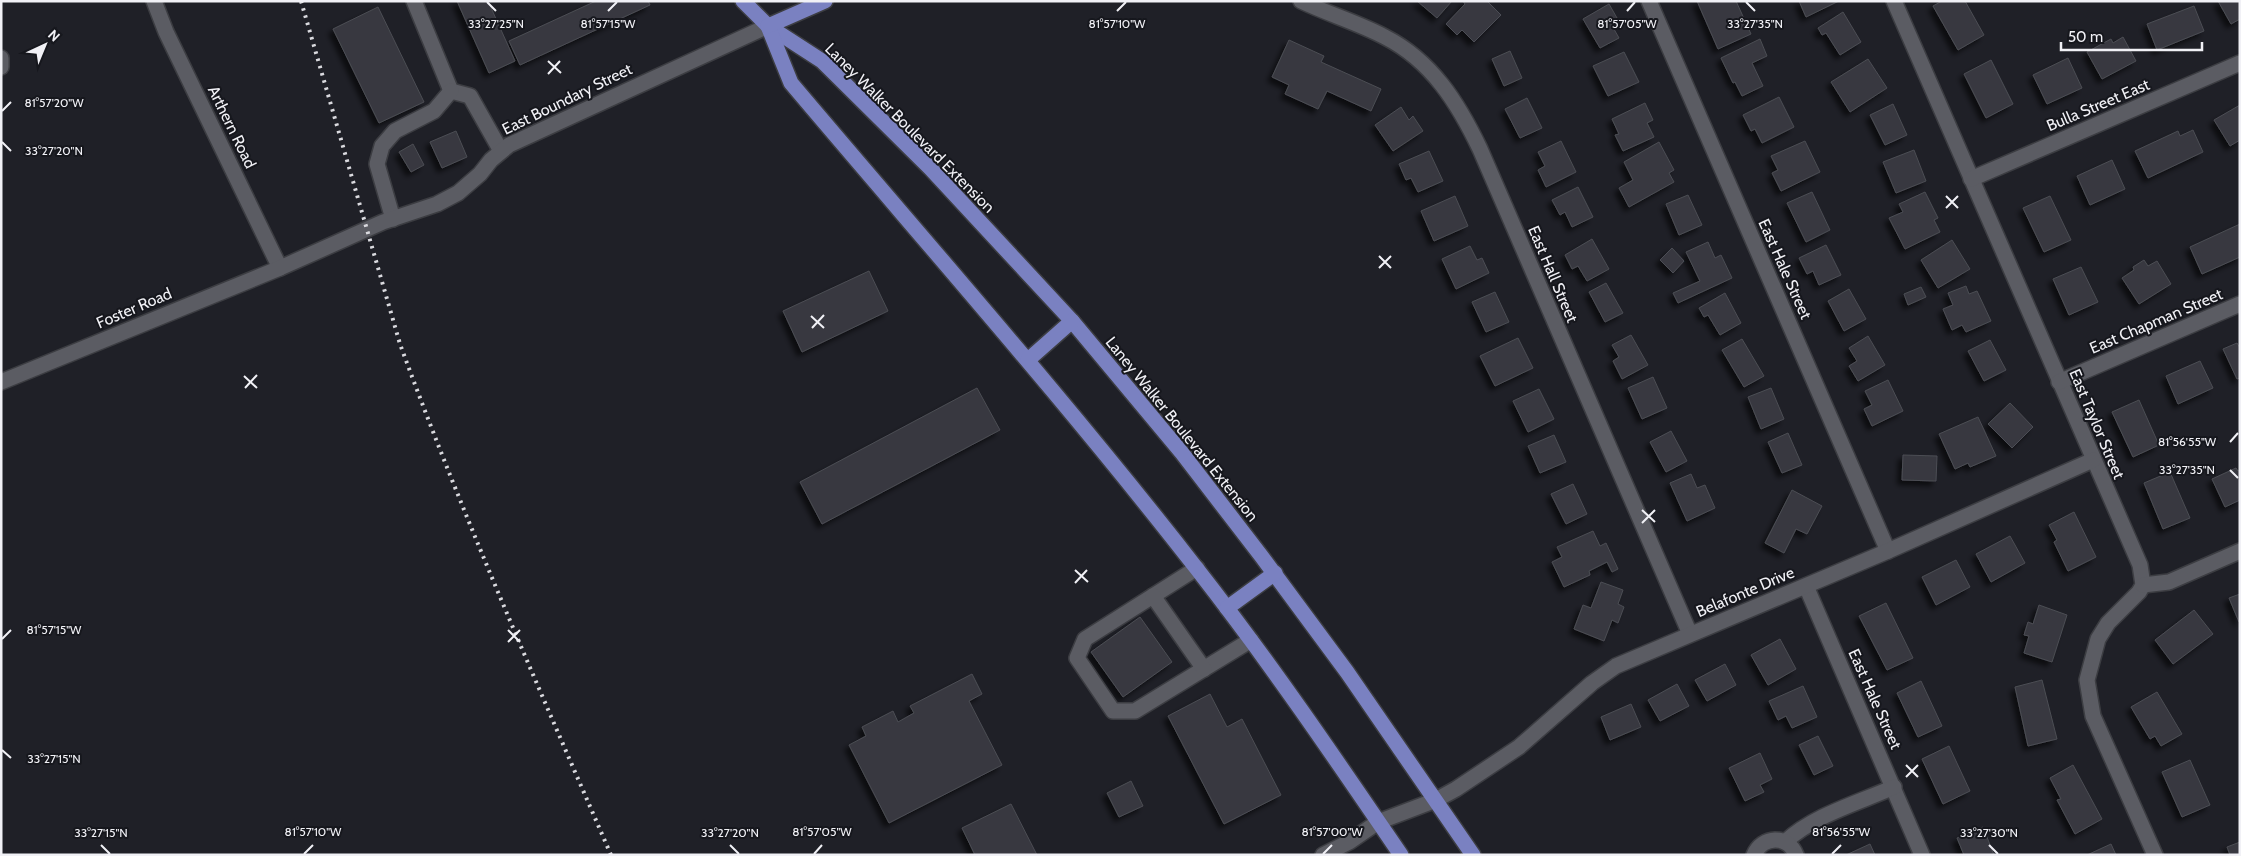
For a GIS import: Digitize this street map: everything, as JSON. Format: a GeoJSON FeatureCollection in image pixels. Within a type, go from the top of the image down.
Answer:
{"type":"FeatureCollection","features":[{"type":"Feature","properties":{"kind":"main road"},"geometry":{"type":"LineString","coordinates":[[743,1],[768,26],[791,83],[1028,360],[1197,568],[1318,732],[1400,855]]}},
{"type":"Feature","properties":{"kind":"main road","name":"East Boundary Street"},"geometry":{"type":"LineString","coordinates":[[768,26],[825,1]]}},
{"type":"Feature","properties":{"kind":"main road","name":"Laney Walker Boulevard Extension"},"geometry":{"type":"LineString","coordinates":[[768,26],[822,61],[943,182],[1072,321],[1182,454],[1275,573],[1348,672],[1473,855]]}},
{"type":"Feature","properties":{"kind":"main road"},"geometry":{"type":"LineString","coordinates":[[1028,360],[1072,321]]}},
{"type":"Feature","properties":{"kind":"main road"},"geometry":{"type":"LineString","coordinates":[[1227,608],[1275,573]]}},
{"type":"Feature","properties":{"kind":"street","name":"Arthern Road"},"geometry":{"type":"LineString","coordinates":[[154,1],[166,32],[280,268]]}},
{"type":"Feature","properties":{"kind":"street"},"geometry":{"type":"LineString","coordinates":[[414,1],[451,91]]}},
{"type":"Feature","properties":{"kind":"street","name":"East Hall Street"},"geometry":{"type":"LineString","coordinates":[[1301,1],[1385,37],[1405,49],[1425,65],[1454,98],[1480,149],[1690,634]]}},
{"type":"Feature","properties":{"kind":"street","name":"East Hale Street"},"geometry":{"type":"LineString","coordinates":[[1649,1],[1888,551]]}},
{"type":"Feature","properties":{"kind":"street","name":"East Taylor Street"},"geometry":{"type":"LineString","coordinates":[[1894,1],[2140,565],[2142,585]]}},
{"type":"Feature","properties":{"kind":"street","name":"East Boundary Street"},"geometry":{"type":"LineString","coordinates":[[280,268],[393,219],[437,204],[458,193],[509,145],[768,26]]}},
{"type":"Feature","properties":{"kind":"street"},"geometry":{"type":"LineString","coordinates":[[1,58],[1,67]]}},
{"type":"Feature","properties":{"kind":"street","name":"Bulla Street East"},"geometry":{"type":"LineString","coordinates":[[1971,179],[2240,63]]}},
{"type":"Feature","properties":{"kind":"street"},"geometry":{"type":"LineString","coordinates":[[451,91],[470,96],[501,151]]}},
{"type":"Feature","properties":{"kind":"street"},"geometry":{"type":"LineString","coordinates":[[393,219],[377,164],[382,146],[395,131],[434,111],[451,91]]}},
{"type":"Feature","properties":{"kind":"street","name":"Foster Road"},"geometry":{"type":"LineString","coordinates":[[1,382],[280,268]]}},
{"type":"Feature","properties":{"kind":"street","name":"East Chapman Street"},"geometry":{"type":"LineString","coordinates":[[2059,382],[2240,304]]}},
{"type":"Feature","properties":{"kind":"street","name":"Belafonte Drive"},"geometry":{"type":"LineString","coordinates":[[1323,855],[1349,842],[1378,822],[1436,800],[1456,790],[1519,747],[1592,683],[1616,666],[1888,551],[2093,460]]}},
{"type":"Feature","properties":{"kind":"street"},"geometry":{"type":"LineString","coordinates":[[2155,855],[2093,716],[2087,680],[2098,639],[2108,623],[2134,599],[2142,585],[2169,582],[2240,551]]}},
{"type":"Feature","properties":{"kind":"street"},"geometry":{"type":"LineString","coordinates":[[1197,568],[1085,639],[1077,658],[1113,711],[1135,711],[1251,640]]}},
{"type":"Feature","properties":{"kind":"street","name":"East Hale Street"},"geometry":{"type":"LineString","coordinates":[[1806,586],[1922,855]]}},
{"type":"Feature","properties":{"kind":"street"},"geometry":{"type":"LineString","coordinates":[[1153,596],[1204,669]]}},
{"type":"Feature","properties":{"kind":"street"},"geometry":{"type":"LineString","coordinates":[[1785,842],[1795,833],[1824,817],[1894,788]]}},
{"type":"Feature","properties":{"kind":"street"},"geometry":{"type":"LineString","coordinates":[[1754,855],[1759,846],[1766,841],[1775,839],[1785,842],[1794,850],[1796,855]]}},
{"type":"Feature","properties":{"kind":"building"},"geometry":{"type":"Polygon","coordinates":[[[457,1],[488,1],[515,61],[489,73],[457,1]]]}},
{"type":"Feature","properties":{"kind":"building"},"geometry":{"type":"Polygon","coordinates":[[[596,1],[648,1],[650,5],[520,65],[509,41],[596,1]]]}},
{"type":"Feature","properties":{"kind":"building"},"geometry":{"type":"Polygon","coordinates":[[[1417,1],[1452,1],[1437,18],[1417,1]]]}},
{"type":"Feature","properties":{"kind":"building"},"geometry":{"type":"Polygon","coordinates":[[[1463,1],[1487,1],[1501,15],[1474,42],[1462,30],[1457,35],[1446,24],[1465,4],[1463,1]]]}},
{"type":"Feature","properties":{"kind":"building"},"geometry":{"type":"Polygon","coordinates":[[[1697,1],[1736,1],[1751,34],[1718,49],[1697,1]]]}},
{"type":"Feature","properties":{"kind":"building"},"geometry":{"type":"Polygon","coordinates":[[[1799,1],[1839,1],[1806,17],[1799,1]]]}},
{"type":"Feature","properties":{"kind":"building"},"geometry":{"type":"Polygon","coordinates":[[[1942,1],[1965,1],[1984,35],[1958,50],[1933,6],[1942,1]]]}},
{"type":"Feature","properties":{"kind":"building"},"geometry":{"type":"Polygon","coordinates":[[[2218,1],[2240,1],[2240,19],[2231,24],[2218,1]]]}},
{"type":"Feature","properties":{"kind":"building"},"geometry":{"type":"Polygon","coordinates":[[[1609,4],[1617,18],[1610,22],[1619,38],[1600,48],[1583,19],[1609,4]]]}},
{"type":"Feature","properties":{"kind":"building"},"geometry":{"type":"Polygon","coordinates":[[[2194,6],[2204,31],[2157,50],[2147,24],[2194,6]]]}},
{"type":"Feature","properties":{"kind":"building"},"geometry":{"type":"Polygon","coordinates":[[[378,7],[424,102],[379,123],[333,29],[378,7]]]}},
{"type":"Feature","properties":{"kind":"building"},"geometry":{"type":"Polygon","coordinates":[[[1843,12],[1861,42],[1840,55],[1826,33],[1822,35],[1818,28],[1843,12]]]}},
{"type":"Feature","properties":{"kind":"building"},"geometry":{"type":"Polygon","coordinates":[[[2123,37],[2136,61],[2102,79],[2087,52],[2111,39],[2113,43],[2123,37]]]}},
{"type":"Feature","properties":{"kind":"building"},"geometry":{"type":"Polygon","coordinates":[[[1760,39],[1767,56],[1752,63],[1763,86],[1742,96],[1735,82],[1733,83],[1721,58],[1760,39]]]}},
{"type":"Feature","properties":{"kind":"building"},"geometry":{"type":"Polygon","coordinates":[[[1289,40],[1324,56],[1321,62],[1381,89],[1371,111],[1327,91],[1318,109],[1285,94],[1289,85],[1272,77],[1289,40]]]}},
{"type":"Feature","properties":{"kind":"building"},"geometry":{"type":"Polygon","coordinates":[[[1510,51],[1522,78],[1504,86],[1492,59],[1510,51]]]}},
{"type":"Feature","properties":{"kind":"building"},"geometry":{"type":"Polygon","coordinates":[[[1624,52],[1639,82],[1608,96],[1593,66],[1624,52]]]}},
{"type":"Feature","properties":{"kind":"building"},"geometry":{"type":"Polygon","coordinates":[[[2068,58],[2082,88],[2047,104],[2033,75],[2068,58]]]}},
{"type":"Feature","properties":{"kind":"building"},"geometry":{"type":"Polygon","coordinates":[[[1868,59],[1887,88],[1850,112],[1831,82],[1868,59]]]}},
{"type":"Feature","properties":{"kind":"building"},"geometry":{"type":"Polygon","coordinates":[[[1991,60],[2013,104],[1986,118],[1964,74],[1991,60]]]}},
{"type":"Feature","properties":{"kind":"building"},"geometry":{"type":"Polygon","coordinates":[[[1779,97],[1794,127],[1762,143],[1755,129],[1751,131],[1743,115],[1779,97]]]}},
{"type":"Feature","properties":{"kind":"building"},"geometry":{"type":"Polygon","coordinates":[[[1527,98],[1542,128],[1520,138],[1505,109],[1527,98]]]}},
{"type":"Feature","properties":{"kind":"building"},"geometry":{"type":"Polygon","coordinates":[[[1645,103],[1653,120],[1647,123],[1654,137],[1623,151],[1615,135],[1619,134],[1612,119],[1645,103]]]}},
{"type":"Feature","properties":{"kind":"building"},"geometry":{"type":"Polygon","coordinates":[[[1893,104],[1907,135],[1885,145],[1870,115],[1893,104]]]}},
{"type":"Feature","properties":{"kind":"building"},"geometry":{"type":"Polygon","coordinates":[[[2240,105],[2240,140],[2230,146],[2214,120],[2240,105]]]}},
{"type":"Feature","properties":{"kind":"building"},"geometry":{"type":"Polygon","coordinates":[[[1401,107],[1409,120],[1413,116],[1423,131],[1393,151],[1375,125],[1401,107]]]}},
{"type":"Feature","properties":{"kind":"building"},"geometry":{"type":"Polygon","coordinates":[[[2193,130],[2203,152],[2148,178],[2135,151],[2178,131],[2180,136],[2193,130]]]}},
{"type":"Feature","properties":{"kind":"building"},"geometry":{"type":"Polygon","coordinates":[[[456,131],[467,157],[442,168],[430,142],[456,131]]]}},
{"type":"Feature","properties":{"kind":"building"},"geometry":{"type":"Polygon","coordinates":[[[1561,141],[1576,172],[1546,187],[1538,170],[1545,166],[1538,152],[1561,141]]]}},
{"type":"Feature","properties":{"kind":"building"},"geometry":{"type":"Polygon","coordinates":[[[1805,141],[1820,172],[1781,191],[1772,173],[1778,170],[1771,156],[1805,141]]]}},
{"type":"Feature","properties":{"kind":"building"},"geometry":{"type":"Polygon","coordinates":[[[1659,142],[1674,170],[1669,173],[1674,182],[1629,207],[1619,188],[1633,180],[1624,162],[1659,142]]]}},
{"type":"Feature","properties":{"kind":"building"},"geometry":{"type":"Polygon","coordinates":[[[413,144],[424,165],[411,172],[399,152],[413,144]]]}},
{"type":"Feature","properties":{"kind":"building"},"geometry":{"type":"Polygon","coordinates":[[[1914,150],[1926,181],[1896,193],[1883,162],[1914,150]]]}},
{"type":"Feature","properties":{"kind":"building"},"geometry":{"type":"Polygon","coordinates":[[[1429,151],[1443,181],[1418,192],[1411,178],[1406,180],[1399,164],[1429,151]]]}},
{"type":"Feature","properties":{"kind":"building"},"geometry":{"type":"Polygon","coordinates":[[[2112,160],[2125,189],[2090,205],[2077,176],[2112,160]]]}},
{"type":"Feature","properties":{"kind":"building"},"geometry":{"type":"Polygon","coordinates":[[[1578,187],[1593,217],[1572,227],[1565,212],[1560,215],[1552,200],[1578,187]]]}},
{"type":"Feature","properties":{"kind":"building"},"geometry":{"type":"Polygon","coordinates":[[[1812,192],[1830,230],[1806,242],[1787,203],[1812,192]]]}},
{"type":"Feature","properties":{"kind":"building"},"geometry":{"type":"Polygon","coordinates":[[[1925,192],[1938,218],[1934,220],[1940,232],[1905,249],[1889,218],[1903,212],[1899,204],[1925,192]]]}},
{"type":"Feature","properties":{"kind":"building"},"geometry":{"type":"Polygon","coordinates":[[[1688,195],[1702,225],[1679,235],[1666,204],[1688,195]]]}},
{"type":"Feature","properties":{"kind":"building"},"geometry":{"type":"Polygon","coordinates":[[[1455,196],[1468,226],[1434,241],[1421,211],[1455,196]]]}},
{"type":"Feature","properties":{"kind":"building"},"geometry":{"type":"Polygon","coordinates":[[[2050,196],[2071,240],[2044,252],[2023,208],[2050,196]]]}},
{"type":"Feature","properties":{"kind":"building"},"geometry":{"type":"Polygon","coordinates":[[[2240,224],[2240,257],[2202,274],[2190,247],[2240,224]]]}},
{"type":"Feature","properties":{"kind":"building"},"geometry":{"type":"Polygon","coordinates":[[[1592,239],[1609,269],[1587,281],[1578,266],[1572,269],[1565,255],[1592,239]]]}},
{"type":"Feature","properties":{"kind":"building"},"geometry":{"type":"Polygon","coordinates":[[[1952,240],[1970,269],[1938,288],[1921,260],[1952,240]]]}},
{"type":"Feature","properties":{"kind":"building"},"geometry":{"type":"Polygon","coordinates":[[[1708,242],[1715,258],[1721,255],[1732,278],[1678,303],[1673,293],[1700,281],[1686,252],[1708,242]]]}},
{"type":"Feature","properties":{"kind":"building"},"geometry":{"type":"Polygon","coordinates":[[[1826,245],[1841,275],[1819,285],[1813,271],[1807,274],[1799,258],[1826,245]]]}},
{"type":"Feature","properties":{"kind":"building"},"geometry":{"type":"Polygon","coordinates":[[[1470,246],[1477,260],[1482,258],[1489,273],[1456,289],[1442,259],[1470,246]]]}},
{"type":"Feature","properties":{"kind":"building"},"geometry":{"type":"Polygon","coordinates":[[[1672,248],[1684,261],[1673,273],[1660,260],[1672,248]]]}},
{"type":"Feature","properties":{"kind":"building"},"geometry":{"type":"Polygon","coordinates":[[[2144,260],[2148,266],[2157,261],[2171,284],[2139,304],[2122,278],[2134,270],[2133,267],[2144,260]]]}},
{"type":"Feature","properties":{"kind":"building"},"geometry":{"type":"Polygon","coordinates":[[[2081,267],[2098,302],[2069,315],[2053,279],[2081,267]]]}},
{"type":"Feature","properties":{"kind":"building"},"geometry":{"type":"Polygon","coordinates":[[[869,271],[888,311],[802,352],[783,311],[869,271]]]}},
{"type":"Feature","properties":{"kind":"building"},"geometry":{"type":"Polygon","coordinates":[[[1606,283],[1623,313],[1605,322],[1589,292],[1606,283]]]}},
{"type":"Feature","properties":{"kind":"building"},"geometry":{"type":"Polygon","coordinates":[[[1966,286],[1969,294],[1977,291],[1991,321],[1966,332],[1962,325],[1952,330],[1943,309],[1953,305],[1948,293],[1966,286]]]}},
{"type":"Feature","properties":{"kind":"building"},"geometry":{"type":"Polygon","coordinates":[[[1921,287],[1926,297],[1908,305],[1904,294],[1921,287]]]}},
{"type":"Feature","properties":{"kind":"building"},"geometry":{"type":"Polygon","coordinates":[[[1849,289],[1866,319],[1844,331],[1828,301],[1849,289]]]}},
{"type":"Feature","properties":{"kind":"building"},"geometry":{"type":"Polygon","coordinates":[[[1495,292],[1509,322],[1486,332],[1472,302],[1495,292]]]}},
{"type":"Feature","properties":{"kind":"building"},"geometry":{"type":"Polygon","coordinates":[[[1725,293],[1741,323],[1720,335],[1708,315],[1704,317],[1699,308],[1725,293]]]}},
{"type":"Feature","properties":{"kind":"building"},"geometry":{"type":"Polygon","coordinates":[[[1631,335],[1648,365],[1622,379],[1613,361],[1619,357],[1612,345],[1631,335]]]}},
{"type":"Feature","properties":{"kind":"building"},"geometry":{"type":"Polygon","coordinates":[[[1868,336],[1885,365],[1858,381],[1849,366],[1857,361],[1849,348],[1868,336]]]}},
{"type":"Feature","properties":{"kind":"building"},"geometry":{"type":"Polygon","coordinates":[[[1518,338],[1533,368],[1495,386],[1480,356],[1518,338]]]}},
{"type":"Feature","properties":{"kind":"building"},"geometry":{"type":"Polygon","coordinates":[[[1742,339],[1764,376],[1744,387],[1722,350],[1742,339]]]}},
{"type":"Feature","properties":{"kind":"building"},"geometry":{"type":"Polygon","coordinates":[[[1990,340],[2006,370],[1984,381],[1968,351],[1990,340]]]}},
{"type":"Feature","properties":{"kind":"building"},"geometry":{"type":"Polygon","coordinates":[[[2237,343],[2240,348],[2240,378],[2237,379],[2223,349],[2237,343]]]}},
{"type":"Feature","properties":{"kind":"building"},"geometry":{"type":"Polygon","coordinates":[[[2200,361],[2213,388],[2178,404],[2166,376],[2200,361]]]}},
{"type":"Feature","properties":{"kind":"building"},"geometry":{"type":"Polygon","coordinates":[[[1653,377],[1667,408],[1642,419],[1628,388],[1653,377]]]}},
{"type":"Feature","properties":{"kind":"building"},"geometry":{"type":"Polygon","coordinates":[[[1888,380],[1903,411],[1872,426],[1864,409],[1872,405],[1865,391],[1888,380]]]}},
{"type":"Feature","properties":{"kind":"building"},"geometry":{"type":"Polygon","coordinates":[[[977,388],[1000,430],[822,524],[800,482],[977,388]]]}},
{"type":"Feature","properties":{"kind":"building"},"geometry":{"type":"Polygon","coordinates":[[[1771,388],[1784,419],[1761,429],[1748,397],[1771,388]]]}},
{"type":"Feature","properties":{"kind":"building"},"geometry":{"type":"Polygon","coordinates":[[[1539,389],[1554,419],[1528,432],[1513,401],[1539,389]]]}},
{"type":"Feature","properties":{"kind":"building"},"geometry":{"type":"Polygon","coordinates":[[[2139,400],[2159,445],[2133,457],[2112,412],[2139,400]]]}},
{"type":"Feature","properties":{"kind":"building"},"geometry":{"type":"Polygon","coordinates":[[[2010,403],[2033,427],[2012,448],[1988,424],[2010,403]]]}},
{"type":"Feature","properties":{"kind":"building"},"geometry":{"type":"Polygon","coordinates":[[[1978,417],[1996,456],[1970,467],[1968,463],[1955,469],[1939,434],[1978,417]]]}},
{"type":"Feature","properties":{"kind":"building"},"geometry":{"type":"Polygon","coordinates":[[[1671,431],[1687,461],[1666,472],[1650,442],[1671,431]]]}},
{"type":"Feature","properties":{"kind":"building"},"geometry":{"type":"Polygon","coordinates":[[[1788,433],[1802,465],[1782,473],[1768,442],[1788,433]]]}},
{"type":"Feature","properties":{"kind":"building"},"geometry":{"type":"Polygon","coordinates":[[[1554,435],[1566,462],[1540,473],[1528,446],[1554,435]]]}},
{"type":"Feature","properties":{"kind":"building"},"geometry":{"type":"Polygon","coordinates":[[[1903,455],[1937,456],[1936,481],[1902,480],[1903,455]]]}},
{"type":"Feature","properties":{"kind":"building"},"geometry":{"type":"Polygon","coordinates":[[[2236,468],[2238,471],[2240,470],[2240,500],[2225,507],[2212,479],[2236,468]]]}},
{"type":"Feature","properties":{"kind":"building"},"geometry":{"type":"Polygon","coordinates":[[[2170,472],[2190,518],[2163,529],[2144,483],[2170,472]]]}},
{"type":"Feature","properties":{"kind":"building"},"geometry":{"type":"Polygon","coordinates":[[[1691,474],[1697,488],[1705,485],[1715,508],[1687,521],[1670,483],[1691,474]]]}},
{"type":"Feature","properties":{"kind":"building"},"geometry":{"type":"Polygon","coordinates":[[[1573,484],[1587,514],[1566,524],[1551,494],[1573,484]]]}},
{"type":"Feature","properties":{"kind":"building"},"geometry":{"type":"Polygon","coordinates":[[[1792,490],[1822,506],[1807,534],[1796,529],[1784,553],[1765,543],[1792,490]]]}},
{"type":"Feature","properties":{"kind":"building"},"geometry":{"type":"Polygon","coordinates":[[[2074,512],[2096,557],[2068,571],[2054,542],[2057,540],[2049,525],[2074,512]]]}},
{"type":"Feature","properties":{"kind":"building"},"geometry":{"type":"Polygon","coordinates":[[[1593,531],[1600,546],[1606,543],[1618,569],[1612,572],[1607,562],[1589,571],[1590,575],[1564,587],[1552,562],[1562,557],[1557,547],[1593,531]]]}},
{"type":"Feature","properties":{"kind":"building"},"geometry":{"type":"Polygon","coordinates":[[[2010,536],[2025,563],[1991,582],[1976,554],[2010,536]]]}},
{"type":"Feature","properties":{"kind":"building"},"geometry":{"type":"Polygon","coordinates":[[[1956,560],[1970,587],[1936,605],[1922,577],[1956,560]]]}},
{"type":"Feature","properties":{"kind":"building"},"geometry":{"type":"Polygon","coordinates":[[[1601,582],[1623,590],[1618,604],[1624,607],[1618,623],[1612,620],[1604,641],[1574,629],[1583,605],[1591,608],[1601,582]]]}},
{"type":"Feature","properties":{"kind":"building"},"geometry":{"type":"Polygon","coordinates":[[[2240,594],[2240,622],[2239,622],[2229,598],[2240,594]]]}},
{"type":"Feature","properties":{"kind":"building"},"geometry":{"type":"Polygon","coordinates":[[[1886,603],[1913,658],[1887,670],[1859,616],[1886,603]]]}},
{"type":"Feature","properties":{"kind":"building"},"geometry":{"type":"Polygon","coordinates":[[[2039,605],[2067,615],[2052,662],[2024,653],[2029,636],[2024,635],[2028,622],[2033,624],[2039,605]]]}},
{"type":"Feature","properties":{"kind":"building"},"geometry":{"type":"Polygon","coordinates":[[[2194,610],[2213,634],[2173,664],[2155,640],[2194,610]]]}},
{"type":"Feature","properties":{"kind":"building"},"geometry":{"type":"Polygon","coordinates":[[[1140,617],[1172,662],[1123,697],[1091,652],[1140,617]]]}},
{"type":"Feature","properties":{"kind":"building"},"geometry":{"type":"Polygon","coordinates":[[[1780,639],[1796,669],[1768,685],[1751,655],[1780,639]]]}},
{"type":"Feature","properties":{"kind":"building"},"geometry":{"type":"Polygon","coordinates":[[[1725,664],[1736,685],[1707,701],[1695,680],[1725,664]]]}},
{"type":"Feature","properties":{"kind":"building"},"geometry":{"type":"Polygon","coordinates":[[[972,674],[982,694],[969,701],[1002,765],[889,823],[849,745],[866,736],[862,727],[893,711],[898,722],[914,713],[910,706],[972,674]]]}},
{"type":"Feature","properties":{"kind":"building"},"geometry":{"type":"Polygon","coordinates":[[[2042,680],[2057,739],[2028,746],[2015,687],[2042,680]]]}},
{"type":"Feature","properties":{"kind":"building"},"geometry":{"type":"Polygon","coordinates":[[[1921,681],[1942,726],[1918,737],[1897,693],[1921,681]]]}},
{"type":"Feature","properties":{"kind":"building"},"geometry":{"type":"Polygon","coordinates":[[[1677,684],[1689,706],[1660,721],[1648,700],[1677,684]]]}},
{"type":"Feature","properties":{"kind":"building"},"geometry":{"type":"Polygon","coordinates":[[[1803,686],[1817,717],[1792,728],[1786,716],[1778,720],[1769,701],[1803,686]]]}},
{"type":"Feature","properties":{"kind":"building"},"geometry":{"type":"Polygon","coordinates":[[[2157,692],[2182,734],[2161,746],[2155,736],[2150,739],[2131,707],[2157,692]]]}},
{"type":"Feature","properties":{"kind":"building"},"geometry":{"type":"Polygon","coordinates":[[[1210,694],[1227,727],[1242,719],[1281,795],[1224,824],[1168,716],[1210,694]]]}},
{"type":"Feature","properties":{"kind":"building"},"geometry":{"type":"Polygon","coordinates":[[[1631,704],[1641,727],[1610,740],[1601,717],[1631,704]]]}},
{"type":"Feature","properties":{"kind":"building"},"geometry":{"type":"Polygon","coordinates":[[[1818,736],[1833,766],[1814,775],[1799,745],[1818,736]]]}},
{"type":"Feature","properties":{"kind":"building"},"geometry":{"type":"Polygon","coordinates":[[[1949,746],[1970,791],[1943,804],[1922,759],[1949,746]]]}},
{"type":"Feature","properties":{"kind":"building"},"geometry":{"type":"Polygon","coordinates":[[[1760,753],[1772,779],[1760,785],[1764,792],[1745,801],[1729,768],[1760,753]]]}},
{"type":"Feature","properties":{"kind":"building"},"geometry":{"type":"Polygon","coordinates":[[[2190,760],[2210,805],[2182,817],[2162,772],[2190,760]]]}},
{"type":"Feature","properties":{"kind":"building"},"geometry":{"type":"Polygon","coordinates":[[[2073,765],[2102,819],[2075,834],[2057,800],[2061,799],[2050,778],[2073,765]]]}},
{"type":"Feature","properties":{"kind":"building"},"geometry":{"type":"Polygon","coordinates":[[[1131,781],[1143,806],[1119,817],[1107,793],[1131,781]]]}},
{"type":"Feature","properties":{"kind":"building"},"geometry":{"type":"Polygon","coordinates":[[[1011,804],[1037,855],[975,855],[962,828],[1011,804]]]}},
{"type":"Feature","properties":{"kind":"building"},"geometry":{"type":"Polygon","coordinates":[[[1983,827],[1994,855],[1964,855],[1957,838],[1983,827]]]}},
{"type":"Feature","properties":{"kind":"building"},"geometry":{"type":"Polygon","coordinates":[[[2240,842],[2240,855],[2230,855],[2227,847],[2240,842]]]}},
{"type":"Feature","properties":{"kind":"building"},"geometry":{"type":"Polygon","coordinates":[[[1870,844],[1875,855],[1846,855],[1870,844]]]}},
{"type":"Feature","properties":{"kind":"building"},"geometry":{"type":"Polygon","coordinates":[[[2111,844],[2116,855],[2087,855],[2111,844]]]}},
{"type":"Feature","properties":{"kind":"railway"},"geometry":{"type":"LineString","coordinates":[[301,1],[400,344],[475,537],[611,855]]}}]}
